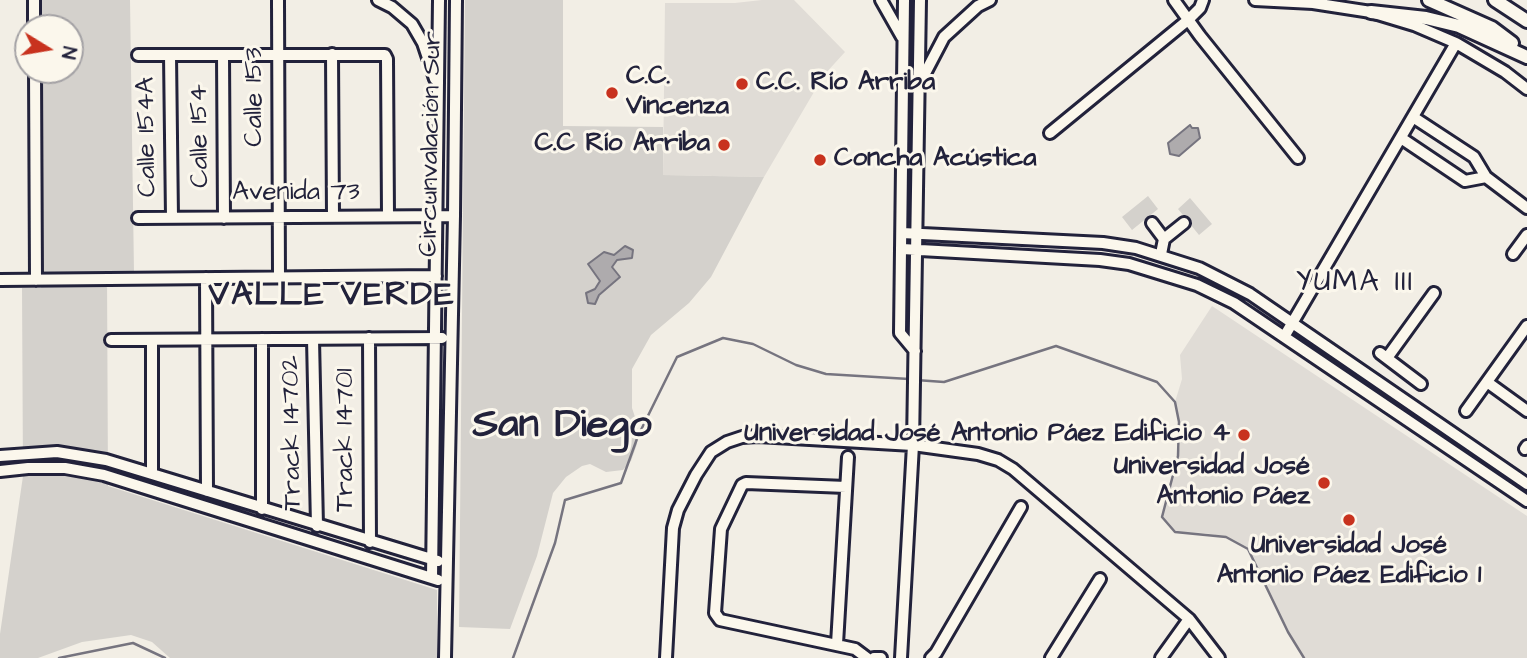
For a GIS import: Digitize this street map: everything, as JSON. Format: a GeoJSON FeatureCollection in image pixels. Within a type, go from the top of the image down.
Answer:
{"type":"FeatureCollection","features":[{"type":"Feature","properties":{"kind":"main road"},"geometry":{"type":"LineString","coordinates":[[1429,0],[1492,29],[1527,55]]}},
{"type":"Feature","properties":{"kind":"main road"},"geometry":{"type":"LineString","coordinates":[[1495,0],[1527,21]]}},
{"type":"Feature","properties":{"kind":"main road"},"geometry":{"type":"LineString","coordinates":[[1371,12],[1426,18],[1460,26],[1527,55]]}},
{"type":"Feature","properties":{"kind":"street","name":"Calle 153"},"geometry":{"type":"LineString","coordinates":[[278,0],[279,277]]}},
{"type":"Feature","properties":{"kind":"street"},"geometry":{"type":"LineString","coordinates":[[378,0],[412,24],[424,43],[439,89]]}},
{"type":"Feature","properties":{"kind":"street","name":"Circunvalación Sur"},"geometry":{"type":"LineString","coordinates":[[432,578],[439,0]]}},
{"type":"Feature","properties":{"kind":"street","name":"Circunvalación Sur"},"geometry":{"type":"LineString","coordinates":[[445,658],[456,0]]}},
{"type":"Feature","properties":{"kind":"street"},"geometry":{"type":"LineString","coordinates":[[881,0],[904,41]]}},
{"type":"Feature","properties":{"kind":"street"},"geometry":{"type":"LineString","coordinates":[[904,0],[900,333],[915,351]]}},
{"type":"Feature","properties":{"kind":"street"},"geometry":{"type":"LineString","coordinates":[[902,658],[913,445],[920,0]]}},
{"type":"Feature","properties":{"kind":"street"},"geometry":{"type":"LineString","coordinates":[[919,87],[944,37],[978,6],[990,0]]}},
{"type":"Feature","properties":{"kind":"street"},"geometry":{"type":"LineString","coordinates":[[1174,0],[1298,158]]}},
{"type":"Feature","properties":{"kind":"street"},"geometry":{"type":"LineString","coordinates":[[1050,133],[1188,20],[1200,8],[1203,0]]}},
{"type":"Feature","properties":{"kind":"street"},"geometry":{"type":"LineString","coordinates":[[1255,0],[1371,12],[1414,25],[1456,43],[1527,89]]}},
{"type":"Feature","properties":{"kind":"street"},"geometry":{"type":"LineString","coordinates":[[1284,337],[1456,43]]}},
{"type":"Feature","properties":{"kind":"street"},"geometry":{"type":"LineString","coordinates":[[332,54],[334,217]]}},
{"type":"Feature","properties":{"kind":"street"},"geometry":{"type":"LineString","coordinates":[[138,55],[385,55],[388,216]]}},
{"type":"Feature","properties":{"kind":"street","name":"Calle 154A"},"geometry":{"type":"LineString","coordinates":[[170,55],[172,218]]}},
{"type":"Feature","properties":{"kind":"street","name":"Calle 154"},"geometry":{"type":"LineString","coordinates":[[223,55],[224,218]]}},
{"type":"Feature","properties":{"kind":"street"},"geometry":{"type":"LineString","coordinates":[[34,84],[36,280]]}},
{"type":"Feature","properties":{"kind":"street"},"geometry":{"type":"LineString","coordinates":[[1413,117],[1474,157],[1486,177],[1527,208]]}},
{"type":"Feature","properties":{"kind":"street"},"geometry":{"type":"LineString","coordinates":[[1401,138],[1465,181],[1486,177]]}},
{"type":"Feature","properties":{"kind":"street","name":"Avenida 73"},"geometry":{"type":"LineString","coordinates":[[138,218],[454,216]]}},
{"type":"Feature","properties":{"kind":"street"},"geometry":{"type":"LineString","coordinates":[[1152,223],[1164,239]]}},
{"type":"Feature","properties":{"kind":"street"},"geometry":{"type":"LineString","coordinates":[[1161,254],[1164,239],[1184,223]]}},
{"type":"Feature","properties":{"kind":"street"},"geometry":{"type":"LineString","coordinates":[[902,233],[1103,243],[1161,254],[1199,268],[1229,282],[1292,323],[1527,484]]}},
{"type":"Feature","properties":{"kind":"street"},"geometry":{"type":"LineString","coordinates":[[1513,254],[1527,235]]}},
{"type":"Feature","properties":{"kind":"street"},"geometry":{"type":"LineString","coordinates":[[902,249],[1100,260],[1129,264],[1196,285],[1234,303],[1527,501]]}},
{"type":"Feature","properties":{"kind":"street"},"geometry":{"type":"LineString","coordinates":[[0,280],[436,276]]}},
{"type":"Feature","properties":{"kind":"street"},"geometry":{"type":"LineString","coordinates":[[206,278],[207,491]]}},
{"type":"Feature","properties":{"kind":"street"},"geometry":{"type":"LineString","coordinates":[[1377,382],[1386,358],[1434,293]]}},
{"type":"Feature","properties":{"kind":"street"},"geometry":{"type":"LineString","coordinates":[[1466,411],[1523,339],[1527,326]]}},
{"type":"Feature","properties":{"kind":"street"},"geometry":{"type":"LineString","coordinates":[[111,340],[452,337]]}},
{"type":"Feature","properties":{"kind":"street","name":"Track 14701"},"geometry":{"type":"LineString","coordinates":[[369,338],[370,542]]}},
{"type":"Feature","properties":{"kind":"street"},"geometry":{"type":"LineString","coordinates":[[262,339],[262,509]]}},
{"type":"Feature","properties":{"kind":"street","name":"Track 14702"},"geometry":{"type":"LineString","coordinates":[[313,339],[317,526]]}},
{"type":"Feature","properties":{"kind":"street"},"geometry":{"type":"LineString","coordinates":[[152,340],[152,474]]}},
{"type":"Feature","properties":{"kind":"street"},"geometry":{"type":"LineString","coordinates":[[1386,358],[1421,384]]}},
{"type":"Feature","properties":{"kind":"street"},"geometry":{"type":"LineString","coordinates":[[1487,382],[1527,411]]}},
{"type":"Feature","properties":{"kind":"street"},"geometry":{"type":"LineString","coordinates":[[1424,432],[1432,419]]}},
{"type":"Feature","properties":{"kind":"street"},"geometry":{"type":"LineString","coordinates":[[666,658],[673,528],[678,510],[711,452],[727,442],[758,436],[913,445],[978,454],[998,460],[1013,469],[1189,619],[1219,658]]}},
{"type":"Feature","properties":{"kind":"street"},"geometry":{"type":"LineString","coordinates":[[0,456],[57,452],[97,458],[370,542],[448,563]]}},
{"type":"Feature","properties":{"kind":"street"},"geometry":{"type":"LineString","coordinates":[[837,644],[848,457]]}},
{"type":"Feature","properties":{"kind":"street"},"geometry":{"type":"LineString","coordinates":[[0,471],[65,468],[104,475],[447,583]]}},
{"type":"Feature","properties":{"kind":"street"},"geometry":{"type":"LineString","coordinates":[[846,487],[742,485],[721,528],[715,613],[720,620],[859,650],[867,658]]}},
{"type":"Feature","properties":{"kind":"street"},"geometry":{"type":"LineString","coordinates":[[937,656],[1021,508]]}},
{"type":"Feature","properties":{"kind":"street"},"geometry":{"type":"LineString","coordinates":[[1051,658],[1100,579]]}},
{"type":"Feature","properties":{"kind":"street"},"geometry":{"type":"LineString","coordinates":[[1161,658],[1189,619]]}},
{"type":"Feature","properties":{"kind":"street"},"geometry":{"type":"LineString","coordinates":[[874,658],[881,658]]}},
{"type":"Feature","properties":{"kind":"shaded area"},"geometry":{"type":"Polygon","coordinates":[[[39,0],[130,0],[134,273],[107,274],[108,486],[437,590],[437,658],[170,658],[152,642],[131,635],[82,642],[38,658],[0,658],[0,634],[23,476],[22,288],[41,288],[40,84],[84,84],[84,14],[39,14],[39,0]]]}},
{"type":"Feature","properties":{"kind":"shaded area"},"geometry":{"type":"Polygon","coordinates":[[[465,0],[563,0],[563,126],[663,127],[663,175],[764,177],[711,277],[689,303],[651,335],[632,369],[632,408],[638,426],[637,444],[631,461],[623,470],[606,472],[590,464],[582,466],[566,477],[553,493],[537,556],[510,629],[459,627],[465,0]]]}},
{"type":"Feature","properties":{"kind":"shaded area","name":"C.C. Río Arriba"},"geometry":{"type":"Polygon","coordinates":[[[794,0],[845,52],[824,75],[764,177],[663,175],[665,3],[735,3],[794,0]]]}},
{"type":"Feature","properties":{"kind":"shaded area"},"geometry":{"type":"Polygon","coordinates":[[[1190,125],[1192,128],[1198,128],[1200,138],[1179,156],[1170,154],[1168,143],[1190,125]]]}},
{"type":"Feature","properties":{"kind":"shaded area"},"geometry":{"type":"Polygon","coordinates":[[[1148,196],[1158,209],[1132,230],[1122,217],[1148,196]]]}},
{"type":"Feature","properties":{"kind":"shaded area"},"geometry":{"type":"Polygon","coordinates":[[[1190,198],[1212,224],[1199,235],[1178,209],[1190,198]]]}},
{"type":"Feature","properties":{"kind":"shaded area"},"geometry":{"type":"Polygon","coordinates":[[[625,246],[633,250],[632,258],[617,260],[612,267],[620,277],[599,295],[595,304],[588,303],[586,293],[595,289],[600,281],[588,264],[604,252],[614,255],[625,246]]]}},
{"type":"Feature","properties":{"kind":"shaded area","name":"Universidad José Antonio Páez"},"geometry":{"type":"Polygon","coordinates":[[[1212,306],[1527,516],[1527,658],[1304,658],[1288,632],[1248,549],[1226,537],[1175,532],[1162,517],[1180,446],[1175,402],[1182,379],[1180,355],[1212,306]]]}},
{"type":"Feature","properties":{"kind":"waterway"},"geometry":{"type":"LineString","coordinates":[[513,658],[555,543],[565,500],[621,483],[638,436],[677,357],[723,338],[753,344],[796,365],[826,374],[909,379]]}},
{"type":"Feature","properties":{"kind":"waterway"},"geometry":{"type":"LineString","coordinates":[[916,380],[944,382],[1056,346],[1157,382],[1175,402],[1179,422],[1178,456],[1162,517],[1175,532],[1226,537],[1248,549],[1288,632],[1304,658]]}},
{"type":"Feature","properties":{"kind":"waterway"},"geometry":{"type":"LineString","coordinates":[[59,658],[133,643],[165,658]]}},
{"type":"Feature","properties":{"kind":"place","name":"C.C. Río Arriba"},"geometry":{"type":"Point","coordinates":[742,84]}},
{"type":"Feature","properties":{"kind":"place","name":"C.C. Vincenza"},"geometry":{"type":"Point","coordinates":[612,93]}},
{"type":"Feature","properties":{"kind":"place","name":"C.C Río Arriba"},"geometry":{"type":"Point","coordinates":[724,145]}},
{"type":"Feature","properties":{"kind":"place","name":"Concha Acústica"},"geometry":{"type":"Point","coordinates":[820,160]}},
{"type":"Feature","properties":{"kind":"place","name":"Universidad José Antonio Páez Edificio 4"},"geometry":{"type":"Point","coordinates":[1244,435]}},
{"type":"Feature","properties":{"kind":"place","name":"Universidad José Antonio Páez"},"geometry":{"type":"Point","coordinates":[1324,483]}},
{"type":"Feature","properties":{"kind":"place","name":"Universidad José Antonio Páez Edificio 1"},"geometry":{"type":"Point","coordinates":[1349,520]}},
{"type":"Feature","properties":{"kind":"district","name":"YUMA III"},"geometry":{"type":"Point","coordinates":[1355,284]}},
{"type":"Feature","properties":{"kind":"district","name":"VALLE VERDE"},"geometry":{"type":"Point","coordinates":[332,297]}},
{"type":"Feature","properties":{"kind":"district","name":"San Diego"},"geometry":{"type":"Point","coordinates":[562,428]}}]}
